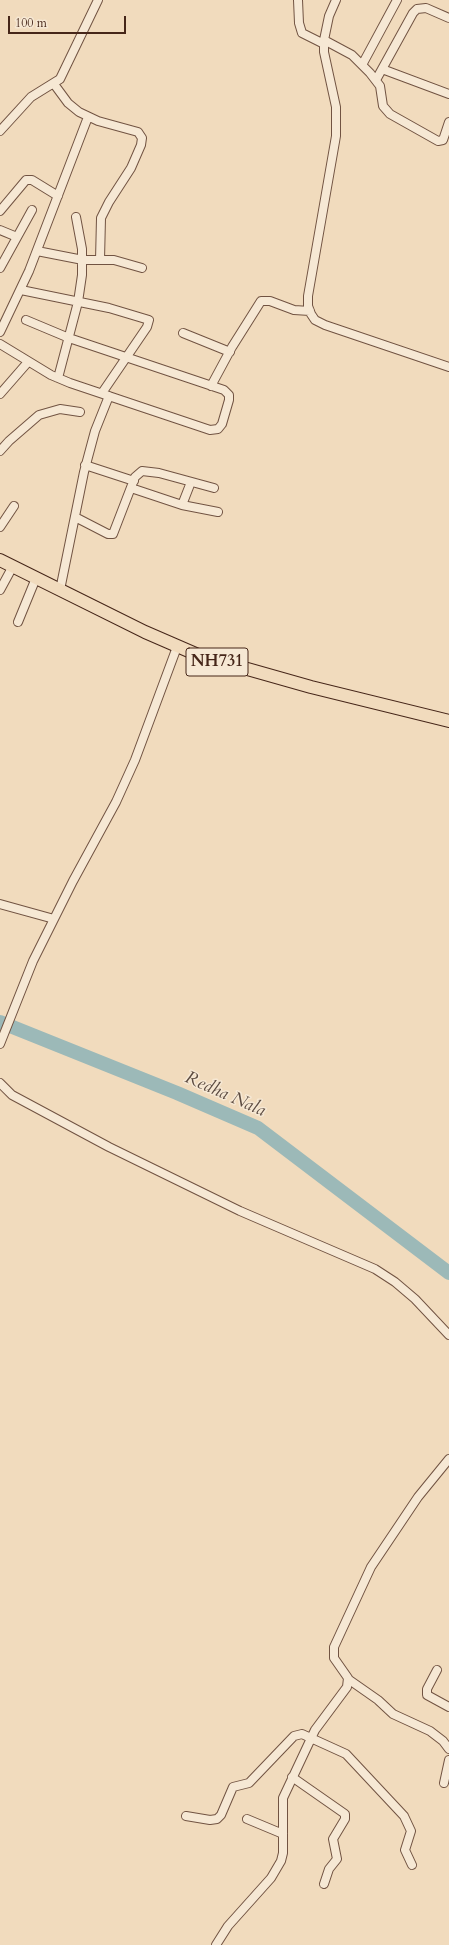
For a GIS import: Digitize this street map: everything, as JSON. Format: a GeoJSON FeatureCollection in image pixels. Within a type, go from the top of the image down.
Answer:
{"type":"FeatureCollection","features":[{"type":"Feature","properties":{"kind":"highway","name":"NH731"},"geometry":{"type":"LineString","coordinates":[[0,560],[177,647],[244,670],[449,721]]}},
{"type":"Feature","properties":{"kind":"street"},"geometry":{"type":"LineString","coordinates":[[0,131],[31,97],[60,79],[66,70],[98,0]]}},
{"type":"Feature","properties":{"kind":"street"},"geometry":{"type":"LineString","coordinates":[[298,0],[299,23],[302,33],[345,51],[362,64],[376,80],[382,90],[382,102],[385,110],[433,140],[443,140],[449,122]]}},
{"type":"Feature","properties":{"kind":"street"},"geometry":{"type":"LineString","coordinates":[[336,0],[328,16],[324,42],[336,107],[336,136],[308,296],[310,311],[316,320],[325,325],[449,367]]}},
{"type":"Feature","properties":{"kind":"street"},"geometry":{"type":"LineString","coordinates":[[362,64],[397,0]]}},
{"type":"Feature","properties":{"kind":"street"},"geometry":{"type":"LineString","coordinates":[[376,80],[413,13],[417,9],[426,8],[449,18]]}},
{"type":"Feature","properties":{"kind":"street"},"geometry":{"type":"LineString","coordinates":[[382,69],[449,94]]}},
{"type":"Feature","properties":{"kind":"street"},"geometry":{"type":"LineString","coordinates":[[54,84],[68,103],[88,117],[138,132],[142,138],[141,145],[131,168],[109,202],[101,218],[100,260]]}},
{"type":"Feature","properties":{"kind":"street"},"geometry":{"type":"LineString","coordinates":[[0,332],[21,290],[37,251],[88,117]]}},
{"type":"Feature","properties":{"kind":"street"},"geometry":{"type":"LineString","coordinates":[[0,211],[26,180],[32,180],[58,196]]}},
{"type":"Feature","properties":{"kind":"street"},"geometry":{"type":"LineString","coordinates":[[0,268],[32,210]]}},
{"type":"Feature","properties":{"kind":"street"},"geometry":{"type":"LineString","coordinates":[[58,378],[78,302],[82,260],[81,235],[76,217]]}},
{"type":"Feature","properties":{"kind":"street"},"geometry":{"type":"LineString","coordinates":[[0,230],[16,237]]}},
{"type":"Feature","properties":{"kind":"street"},"geometry":{"type":"LineString","coordinates":[[37,251],[82,260],[114,260],[142,268]]}},
{"type":"Feature","properties":{"kind":"street"},"geometry":{"type":"LineString","coordinates":[[21,290],[109,308],[149,320],[147,327],[127,356],[106,394],[86,465],[60,590]]}},
{"type":"Feature","properties":{"kind":"street"},"geometry":{"type":"LineString","coordinates":[[211,386],[230,352],[262,301],[270,301],[285,308],[294,310],[310,311]]}},
{"type":"Feature","properties":{"kind":"street"},"geometry":{"type":"LineString","coordinates":[[0,344],[28,362],[58,378],[174,419],[215,430],[222,424],[229,396],[224,390],[127,356],[68,338],[26,320]]}},
{"type":"Feature","properties":{"kind":"street"},"geometry":{"type":"LineString","coordinates":[[183,333],[230,352]]}},
{"type":"Feature","properties":{"kind":"street"},"geometry":{"type":"LineString","coordinates":[[0,394],[28,362]]}},
{"type":"Feature","properties":{"kind":"street"},"geometry":{"type":"LineString","coordinates":[[0,451],[9,441],[40,415],[60,409],[80,412]]}},
{"type":"Feature","properties":{"kind":"street"},"geometry":{"type":"LineString","coordinates":[[86,465],[182,504],[218,512]]}},
{"type":"Feature","properties":{"kind":"street"},"geometry":{"type":"LineString","coordinates":[[75,517],[108,534],[113,534],[138,473],[148,471],[214,488]]}},
{"type":"Feature","properties":{"kind":"street"},"geometry":{"type":"LineString","coordinates":[[182,504],[191,482]]}},
{"type":"Feature","properties":{"kind":"street"},"geometry":{"type":"LineString","coordinates":[[0,527],[14,506]]}},
{"type":"Feature","properties":{"kind":"street"},"geometry":{"type":"LineString","coordinates":[[0,590],[13,566]]}},
{"type":"Feature","properties":{"kind":"street"},"geometry":{"type":"LineString","coordinates":[[18,622],[36,578]]}},
{"type":"Feature","properties":{"kind":"street"},"geometry":{"type":"LineString","coordinates":[[0,1044],[33,961],[116,802],[132,767],[177,647]]}},
{"type":"Feature","properties":{"kind":"street"},"geometry":{"type":"LineString","coordinates":[[0,904],[54,920]]}},
{"type":"Feature","properties":{"kind":"street"},"geometry":{"type":"LineString","coordinates":[[0,1084],[12,1095],[109,1147],[240,1210],[375,1269],[395,1282],[415,1299],[449,1335]]}},
{"type":"Feature","properties":{"kind":"street"},"geometry":{"type":"LineString","coordinates":[[449,1459],[418,1497],[378,1554],[353,1604],[334,1647],[337,1664],[348,1679],[378,1700],[393,1714],[430,1731],[449,1747]]}},
{"type":"Feature","properties":{"kind":"street"},"geometry":{"type":"LineString","coordinates":[[437,1670],[427,1689],[427,1695],[449,1708]]}},
{"type":"Feature","properties":{"kind":"street"},"geometry":{"type":"LineString","coordinates":[[216,1945],[228,1926],[278,1869],[283,1853],[283,1798],[312,1737],[347,1687],[348,1679]]}},
{"type":"Feature","properties":{"kind":"street"},"geometry":{"type":"LineString","coordinates":[[186,1816],[210,1820],[216,1819],[220,1815],[233,1787],[249,1783],[294,1736],[300,1734],[312,1737],[341,1752],[352,1760],[404,1816],[411,1831],[405,1850],[412,1865]]}},
{"type":"Feature","properties":{"kind":"street"},"geometry":{"type":"LineString","coordinates":[[444,1783],[449,1760]]}},
{"type":"Feature","properties":{"kind":"street"},"geometry":{"type":"LineString","coordinates":[[292,1777],[345,1814],[345,1818],[333,1839],[337,1859],[329,1869],[324,1884]]}},
{"type":"Feature","properties":{"kind":"street"},"geometry":{"type":"LineString","coordinates":[[246,1820],[283,1834]]}},
{"type":"Feature","properties":{"kind":"waterway","name":"Redha Nala"},"geometry":{"type":"LineString","coordinates":[[0,1022],[177,1093],[258,1128],[449,1273]]}}]}
